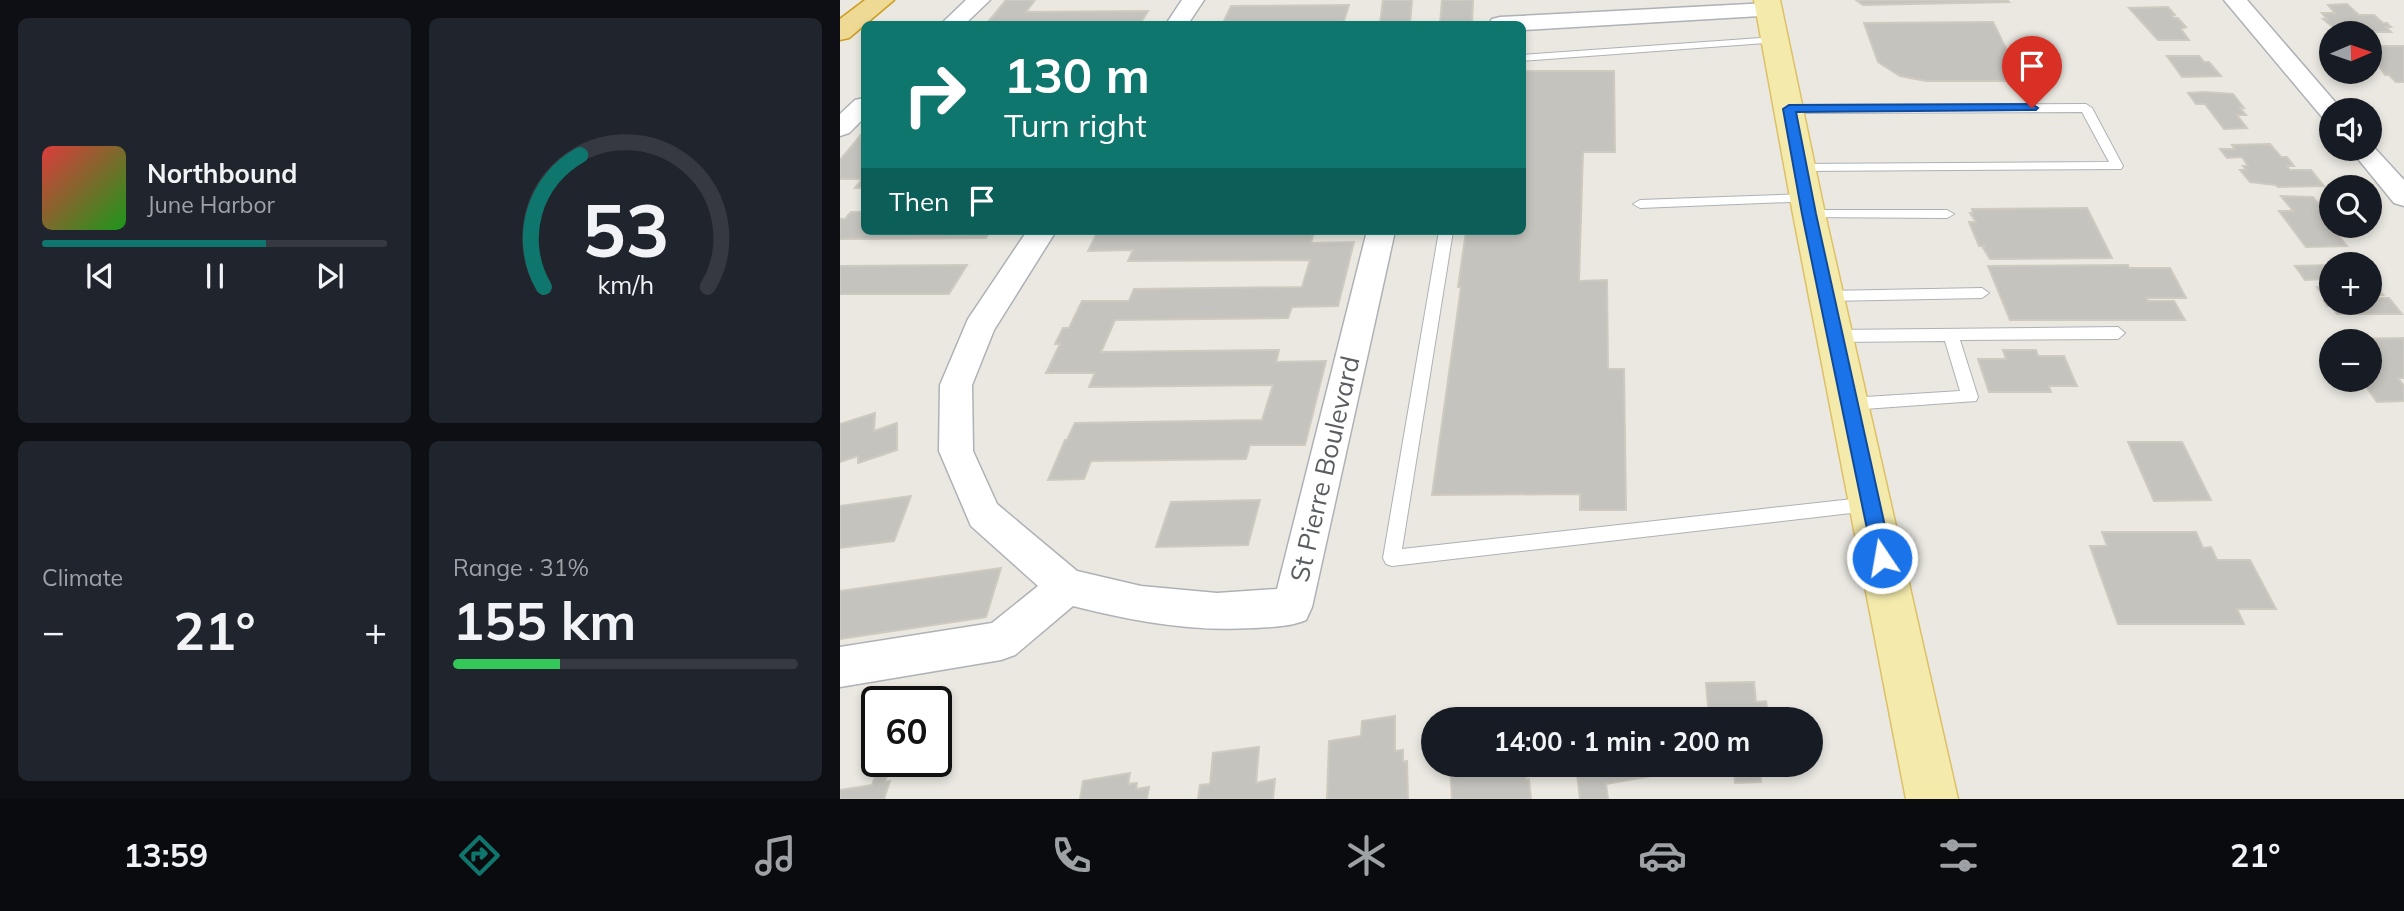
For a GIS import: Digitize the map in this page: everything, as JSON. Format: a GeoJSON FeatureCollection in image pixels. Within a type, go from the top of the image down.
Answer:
{"type":"FeatureCollection","features":[{"type":"Feature","properties":{"kind":"highway"},"geometry":{"type":"LineString","coordinates":[[840,15],[857,0]]}},
{"type":"Feature","properties":{"kind":"highway"},"geometry":{"type":"LineString","coordinates":[[840,32],[881,0]]}},
{"type":"Feature","properties":{"kind":"main road"},"geometry":{"type":"LineString","coordinates":[[1770,17],[1932,799]]}},
{"type":"Feature","properties":{"kind":"street"},"geometry":{"type":"LineString","coordinates":[[955,21],[979,0]]}},
{"type":"Feature","properties":{"kind":"street"},"geometry":{"type":"LineString","coordinates":[[1179,21],[1193,0]]}},
{"type":"Feature","properties":{"kind":"street"},"geometry":{"type":"LineString","coordinates":[[2235,0],[2319,98]]}},
{"type":"Feature","properties":{"kind":"street"},"geometry":{"type":"LineString","coordinates":[[1526,23],[1670,15],[1699,7],[1770,17]]}},
{"type":"Feature","properties":{"kind":"street"},"geometry":{"type":"LineString","coordinates":[[840,128],[861,108]]}},
{"type":"Feature","properties":{"kind":"street"},"geometry":{"type":"LineString","coordinates":[[2373,161],[2404,197]]}},
{"type":"Feature","properties":{"kind":"street","name":"St Pierre Boulevard"},"geometry":{"type":"LineString","coordinates":[[1039,235],[979,327],[956,385],[956,451],[984,515],[1067,587],[1142,604],[1217,612],[1292,607],[1380,235]]}},
{"type":"Feature","properties":{"kind":"street"},"geometry":{"type":"LineString","coordinates":[[840,667],[1001,641],[1067,587]]}},
{"type":"Feature","properties":{"kind":"lane"},"geometry":{"type":"LineString","coordinates":[[1526,57],[1770,17]]}},
{"type":"Feature","properties":{"kind":"lane"},"geometry":{"type":"LineString","coordinates":[[1640,204],[1806,193],[2117,166],[2086,107],[1789,109]]}},
{"type":"Feature","properties":{"kind":"lane"},"geometry":{"type":"LineString","coordinates":[[1806,193],[1947,214]]}},
{"type":"Feature","properties":{"kind":"lane"},"geometry":{"type":"LineString","coordinates":[[1445,235],[1392,558],[1871,505]]}},
{"type":"Feature","properties":{"kind":"lane"},"geometry":{"type":"LineString","coordinates":[[1828,296],[1982,293]]}},
{"type":"Feature","properties":{"kind":"lane"},"geometry":{"type":"LineString","coordinates":[[1835,336],[2118,333]]}},
{"type":"Feature","properties":{"kind":"lane"},"geometry":{"type":"LineString","coordinates":[[1850,404],[1970,397],[1951,335]]}},
{"type":"Feature","properties":{"kind":"building"},"geometry":{"type":"Polygon","coordinates":[[[1006,0],[1035,0],[1026,12],[1148,11],[1142,21],[989,21],[1006,0]]]}},
{"type":"Feature","properties":{"kind":"building"},"geometry":{"type":"Polygon","coordinates":[[[1383,0],[1412,0],[1410,21],[1380,21],[1383,0]]]}},
{"type":"Feature","properties":{"kind":"building"},"geometry":{"type":"Polygon","coordinates":[[[1442,0],[1473,0],[1472,21],[1440,21],[1442,0]]]}},
{"type":"Feature","properties":{"kind":"building"},"geometry":{"type":"Polygon","coordinates":[[[1856,0],[2007,0],[2009,2],[1863,5],[1856,0]]]}},
{"type":"Feature","properties":{"kind":"building"},"geometry":{"type":"Polygon","coordinates":[[[2347,4],[2359,15],[2374,15],[2381,21],[2325,21],[2323,19],[2327,19],[2322,13],[2335,13],[2328,5],[2347,4]]]}},
{"type":"Feature","properties":{"kind":"building"},"geometry":{"type":"Polygon","coordinates":[[[1349,5],[1344,21],[1224,21],[1231,6],[1349,5]]]}},
{"type":"Feature","properties":{"kind":"building"},"geometry":{"type":"Polygon","coordinates":[[[2168,7],[2175,15],[2172,16],[2178,18],[2186,27],[2181,29],[2189,40],[2158,40],[2129,8],[2168,7]]]}},
{"type":"Feature","properties":{"kind":"building"},"geometry":{"type":"Polygon","coordinates":[[[1993,22],[2022,81],[1926,81],[1900,76],[1878,62],[1864,23],[1993,22]]]}},
{"type":"Feature","properties":{"kind":"building"},"geometry":{"type":"Polygon","coordinates":[[[2382,22],[2391,27],[2386,27],[2391,32],[2382,32],[2382,22]]]}},
{"type":"Feature","properties":{"kind":"building"},"geometry":{"type":"Polygon","coordinates":[[[2382,46],[2404,46],[2404,82],[2396,82],[2389,75],[2385,75],[2382,70],[2382,46]]]}},
{"type":"Feature","properties":{"kind":"building"},"geometry":{"type":"Polygon","coordinates":[[[2167,56],[2199,56],[2204,62],[2209,62],[2221,76],[2182,77],[2167,56]]]}},
{"type":"Feature","properties":{"kind":"building"},"geometry":{"type":"Polygon","coordinates":[[[1526,71],[1614,71],[1615,152],[1583,152],[1579,281],[1607,280],[1608,369],[1624,369],[1626,510],[1580,510],[1580,494],[1432,495],[1461,287],[1458,287],[1465,235],[1526,235],[1526,71]]]}},
{"type":"Feature","properties":{"kind":"building"},"geometry":{"type":"Polygon","coordinates":[[[2188,93],[2233,94],[2244,108],[2240,108],[2246,115],[2237,115],[2247,128],[2224,129],[2205,104],[2196,104],[2188,93]]]}},
{"type":"Feature","properties":{"kind":"building"},"geometry":{"type":"Polygon","coordinates":[[[861,135],[861,179],[840,179],[840,160],[861,135]]]}},
{"type":"Feature","properties":{"kind":"building"},"geometry":{"type":"Polygon","coordinates":[[[2270,144],[2281,157],[2287,157],[2294,166],[2287,166],[2290,170],[2311,170],[2319,180],[2319,186],[2278,187],[2250,182],[2240,170],[2246,170],[2243,166],[2248,166],[2242,157],[2227,158],[2220,149],[2235,149],[2232,145],[2270,144]]]}},
{"type":"Feature","properties":{"kind":"building"},"geometry":{"type":"Polygon","coordinates":[[[2281,196],[2313,197],[2319,204],[2319,238],[2341,238],[2347,246],[2306,247],[2279,211],[2293,211],[2281,196]]]}},
{"type":"Feature","properties":{"kind":"building"},"geometry":{"type":"Polygon","coordinates":[[[2087,208],[2112,258],[1990,259],[1983,248],[1985,246],[1979,246],[1969,222],[1976,222],[1970,213],[1973,213],[1972,209],[2087,208]]]}},
{"type":"Feature","properties":{"kind":"building"},"geometry":{"type":"Polygon","coordinates":[[[851,212],[861,212],[861,235],[988,235],[986,238],[840,239],[840,219],[845,219],[851,212]]]}},
{"type":"Feature","properties":{"kind":"building"},"geometry":{"type":"Polygon","coordinates":[[[1096,235],[1313,235],[1311,243],[1354,242],[1338,306],[1292,307],[1288,318],[1115,320],[1101,352],[1279,350],[1276,362],[1326,361],[1305,445],[1250,445],[1246,459],[1091,461],[1084,479],[1048,480],[1075,423],[1262,420],[1273,385],[1089,387],[1095,373],[1046,373],[1060,344],[1055,344],[1063,328],[1069,328],[1082,301],[1129,301],[1134,289],[1302,287],[1310,260],[1128,261],[1133,250],[1088,251],[1096,235]]]}},
{"type":"Feature","properties":{"kind":"building"},"geometry":{"type":"Polygon","coordinates":[[[967,265],[949,294],[840,294],[840,266],[967,265]]]}},
{"type":"Feature","properties":{"kind":"building"},"geometry":{"type":"Polygon","coordinates":[[[2128,265],[2129,268],[2170,268],[2186,298],[2147,298],[2148,301],[2174,301],[2185,320],[2010,320],[1988,266],[2128,265]]]}},
{"type":"Feature","properties":{"kind":"building"},"geometry":{"type":"Polygon","coordinates":[[[2319,265],[2319,279],[2305,280],[2295,266],[2319,265]]]}},
{"type":"Feature","properties":{"kind":"building"},"geometry":{"type":"Polygon","coordinates":[[[2382,298],[2389,298],[2402,314],[2382,314],[2382,298]]]}},
{"type":"Feature","properties":{"kind":"building"},"geometry":{"type":"Polygon","coordinates":[[[2382,338],[2404,338],[2404,378],[2398,378],[2404,386],[2404,401],[2377,402],[2370,392],[2382,392],[2382,338]]]}},
{"type":"Feature","properties":{"kind":"building"},"geometry":{"type":"Polygon","coordinates":[[[2003,350],[2036,350],[2038,356],[2064,356],[2077,386],[2049,386],[2051,392],[1989,392],[1978,359],[2006,359],[2003,350]]]}},
{"type":"Feature","properties":{"kind":"building"},"geometry":{"type":"Polygon","coordinates":[[[875,413],[874,431],[897,423],[897,450],[858,463],[858,456],[840,462],[840,424],[875,413]]]}},
{"type":"Feature","properties":{"kind":"building"},"geometry":{"type":"Polygon","coordinates":[[[2128,442],[2182,442],[2211,500],[2154,501],[2128,442]]]}},
{"type":"Feature","properties":{"kind":"building"},"geometry":{"type":"Polygon","coordinates":[[[911,496],[894,541],[840,548],[840,506],[911,496]]]}},
{"type":"Feature","properties":{"kind":"building"},"geometry":{"type":"Polygon","coordinates":[[[1260,500],[1248,545],[1156,547],[1171,502],[1260,500]]]}},
{"type":"Feature","properties":{"kind":"building"},"geometry":{"type":"Polygon","coordinates":[[[2102,532],[2196,532],[2203,548],[2211,547],[2217,560],[2250,560],[2276,609],[2237,609],[2244,624],[2118,624],[2090,546],[2107,546],[2102,532]]]}},
{"type":"Feature","properties":{"kind":"building"},"geometry":{"type":"Polygon","coordinates":[[[1001,568],[986,617],[840,639],[840,591],[1001,568]]]}},
{"type":"Feature","properties":{"kind":"building"},"geometry":{"type":"Polygon","coordinates":[[[1754,682],[1756,702],[1766,701],[1767,707],[1708,707],[1706,683],[1754,682]]]}},
{"type":"Feature","properties":{"kind":"building"},"geometry":{"type":"Polygon","coordinates":[[[1395,716],[1395,751],[1403,750],[1403,762],[1407,761],[1408,799],[1327,799],[1329,741],[1361,736],[1362,721],[1395,716]]]}},
{"type":"Feature","properties":{"kind":"building"},"geometry":{"type":"Polygon","coordinates":[[[1259,747],[1256,783],[1275,779],[1273,799],[1198,799],[1200,785],[1210,784],[1213,753],[1259,747]]]}},
{"type":"Feature","properties":{"kind":"building"},"geometry":{"type":"Polygon","coordinates":[[[1130,773],[1128,784],[1137,783],[1136,789],[1149,787],[1147,799],[1080,799],[1083,781],[1130,773]]]}},
{"type":"Feature","properties":{"kind":"building"},"geometry":{"type":"Polygon","coordinates":[[[875,777],[887,777],[885,782],[890,781],[884,799],[840,799],[840,790],[872,785],[875,777]]]}},
{"type":"Feature","properties":{"kind":"building"},"geometry":{"type":"Polygon","coordinates":[[[1451,777],[1529,779],[1531,799],[1452,799],[1451,777]]]}},
{"type":"Feature","properties":{"kind":"building"},"geometry":{"type":"Polygon","coordinates":[[[1577,777],[1646,777],[1606,784],[1608,799],[1580,799],[1577,777]]]}},
{"type":"Feature","properties":{"kind":"building"},"geometry":{"type":"Polygon","coordinates":[[[1735,777],[1760,777],[1761,782],[1735,783],[1735,777]]]}},
{"type":"Feature","properties":{"kind":"route"},"geometry":{"type":"LineString","coordinates":[[1882,558],[1789,109],[2032,108]]}}]}
